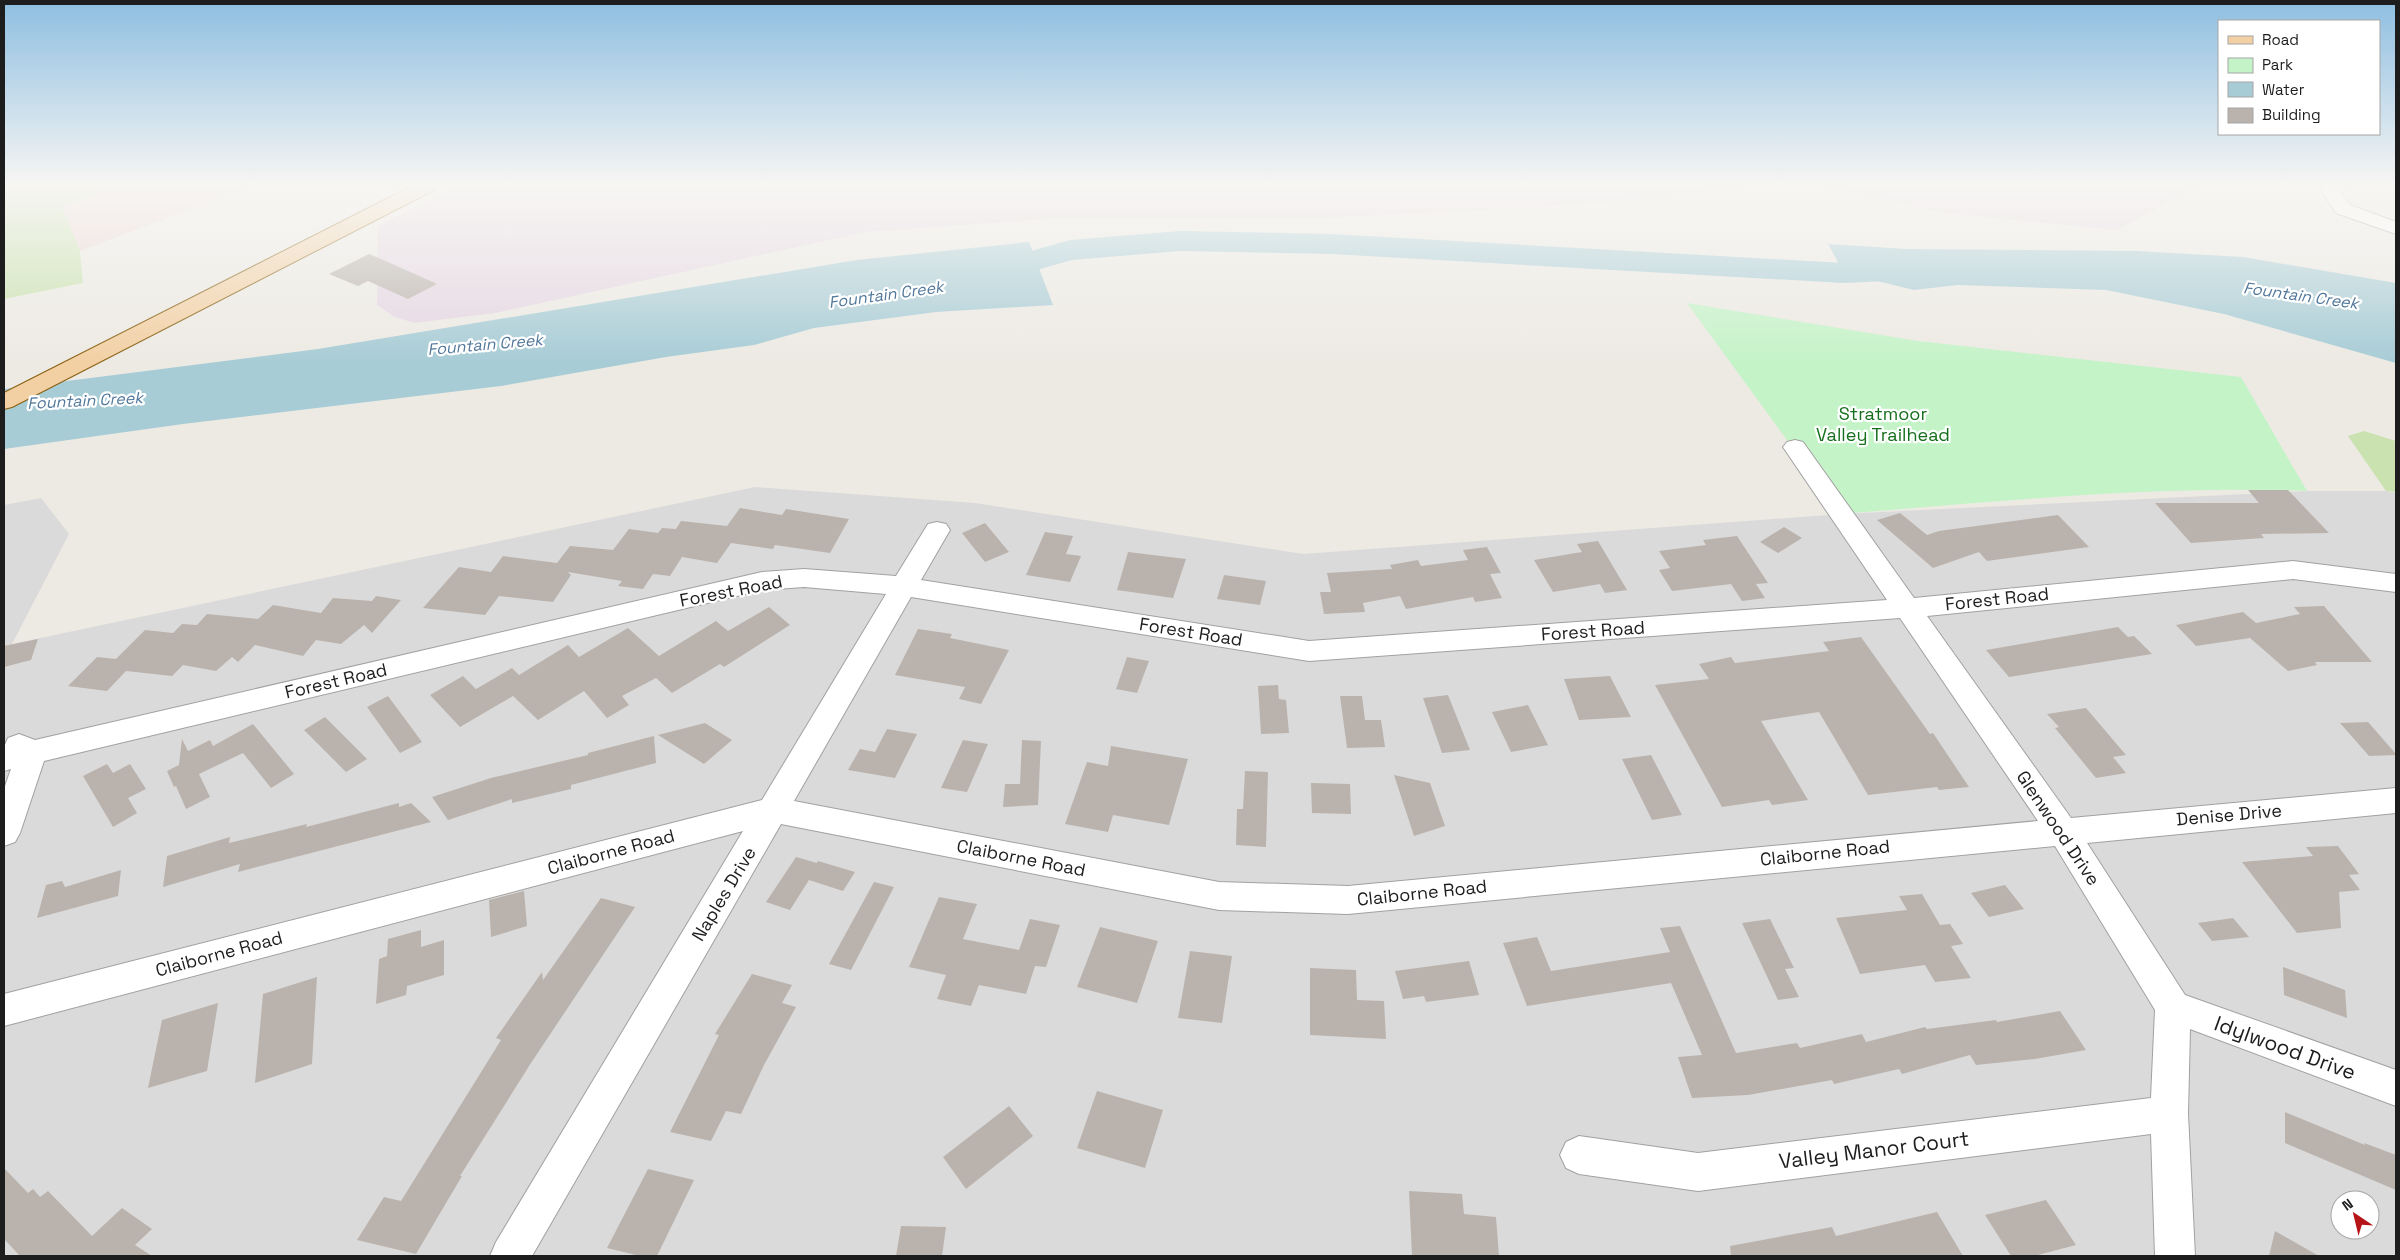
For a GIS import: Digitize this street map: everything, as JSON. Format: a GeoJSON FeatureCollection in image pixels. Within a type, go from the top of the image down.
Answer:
{"type":"FeatureCollection","features":[{"type":"Feature","properties":{"kind":"main road"},"geometry":{"type":"LineString","coordinates":[[4,402],[314,244]]}},
{"type":"Feature","properties":{"kind":"street","name":"Glenwood Drive"},"geometry":{"type":"LineString","coordinates":[[1795,447],[2062,830],[2173,1007]]}},
{"type":"Feature","properties":{"kind":"street","name":"Naples Drive"},"geometry":{"type":"LineString","coordinates":[[510,1256],[937,530]]}},
{"type":"Feature","properties":{"kind":"street","name":"Forest Road"},"geometry":{"type":"LineString","coordinates":[[4,759],[762,581],[804,578],[903,586],[1309,651],[1907,608],[2293,570],[2396,583]]}},
{"type":"Feature","properties":{"kind":"street"},"geometry":{"type":"LineString","coordinates":[[4,740],[32,752],[4,833]]}},
{"type":"Feature","properties":{"kind":"street","name":"Denise Drive"},"geometry":{"type":"LineString","coordinates":[[2062,830],[2396,800]]}},
{"type":"Feature","properties":{"kind":"street","name":"Claiborne Road"},"geometry":{"type":"LineString","coordinates":[[4,1010],[773,810],[1219,896],[1348,900],[2062,830]]}},
{"type":"Feature","properties":{"kind":"street"},"geometry":{"type":"LineString","coordinates":[[2173,1007],[2169,1114],[2175,1256]]}},
{"type":"Feature","properties":{"kind":"street","name":"Idylwood Drive"},"geometry":{"type":"LineString","coordinates":[[2173,1007],[2396,1088]]}},
{"type":"Feature","properties":{"kind":"street","name":"Valley Manor Court"},"geometry":{"type":"LineString","coordinates":[[1579,1155],[1698,1172],[2169,1114]]}},
{"type":"Feature","properties":{"kind":"shaded area"},"geometry":{"type":"Polygon","coordinates":[[[77,244],[99,244],[80,251],[77,244]]]}},
{"type":"Feature","properties":{"kind":"shaded area"},"geometry":{"type":"Polygon","coordinates":[[[378,244],[812,244],[495,313],[414,323],[393,316],[377,305],[378,244]]]}},
{"type":"Feature","properties":{"kind":"shaded area"},"geometry":{"type":"Polygon","coordinates":[[[755,487],[975,503],[1303,554],[1841,514],[2307,491],[2386,491],[2396,493],[2396,1256],[4,1256],[4,505],[41,498],[69,534],[12,644],[755,487]]]}},
{"type":"Feature","properties":{"kind":"green space"},"geometry":{"type":"Polygon","coordinates":[[[4,244],[77,244],[80,251],[83,283],[4,299],[4,244]]]}},
{"type":"Feature","properties":{"kind":"green space","name":"Stratmoor Valley Trailhead"},"geometry":{"type":"Polygon","coordinates":[[[1687,303],[1918,341],[2241,377],[2307,491],[2190,490],[2132,492],[1841,514],[1687,303]]]}},
{"type":"Feature","properties":{"kind":"green space"},"geometry":{"type":"Polygon","coordinates":[[[2364,431],[2396,441],[2396,492],[2386,491],[2348,436],[2364,431]]]}},
{"type":"Feature","properties":{"kind":"water"},"geometry":{"type":"Polygon","coordinates":[[[1012,244],[1030,244],[1053,305],[936,312],[814,328],[754,345],[666,357],[501,386],[183,424],[4,449],[4,389],[318,349],[857,260],[1012,244]]]}},
{"type":"Feature","properties":{"kind":"water"},"geometry":{"type":"Polygon","coordinates":[[[1828,244],[1907,249],[2137,251],[2243,257],[2396,283],[2396,363],[2224,314],[2106,290],[1958,285],[1914,290],[1844,273],[1828,244]]]}},
{"type":"Feature","properties":{"kind":"building"},"geometry":{"type":"Polygon","coordinates":[[[369,254],[437,284],[408,299],[368,281],[358,286],[329,274],[369,254]]]}},
{"type":"Feature","properties":{"kind":"building"},"geometry":{"type":"Polygon","coordinates":[[[2248,490],[2288,490],[2329,533],[2261,534],[2264,538],[2191,543],[2155,503],[2259,503],[2248,490]]]}},
{"type":"Feature","properties":{"kind":"building"},"geometry":{"type":"Polygon","coordinates":[[[740,508],[782,515],[786,509],[849,519],[830,553],[775,545],[773,549],[731,543],[717,563],[682,557],[670,576],[653,574],[643,589],[618,586],[622,581],[568,572],[571,575],[553,602],[499,596],[485,615],[423,608],[459,567],[491,572],[503,556],[557,563],[570,546],[613,550],[629,529],[658,533],[662,528],[676,529],[681,521],[727,526],[740,508]]]}},
{"type":"Feature","properties":{"kind":"building"},"geometry":{"type":"Polygon","coordinates":[[[1900,513],[1927,535],[1939,531],[2058,515],[2089,547],[1987,561],[1979,552],[1933,568],[1877,520],[1900,513]]]}},
{"type":"Feature","properties":{"kind":"building"},"geometry":{"type":"Polygon","coordinates":[[[985,523],[1009,552],[985,562],[962,533],[985,523]]]}},
{"type":"Feature","properties":{"kind":"building"},"geometry":{"type":"Polygon","coordinates":[[[1784,527],[1802,538],[1778,553],[1760,542],[1784,527]]]}},
{"type":"Feature","properties":{"kind":"building"},"geometry":{"type":"Polygon","coordinates":[[[1045,532],[1073,536],[1066,554],[1081,556],[1070,582],[1026,575],[1045,532]]]}},
{"type":"Feature","properties":{"kind":"building"},"geometry":{"type":"Polygon","coordinates":[[[1737,536],[1768,583],[1756,584],[1765,598],[1742,601],[1731,584],[1672,591],[1659,570],[1670,568],[1659,551],[1706,545],[1703,540],[1737,536]]]}},
{"type":"Feature","properties":{"kind":"building"},"geometry":{"type":"Polygon","coordinates":[[[1598,541],[1627,590],[1605,593],[1600,584],[1553,592],[1534,560],[1582,552],[1577,544],[1598,541]]]}},
{"type":"Feature","properties":{"kind":"building"},"geometry":{"type":"Polygon","coordinates":[[[1487,547],[1501,573],[1490,574],[1502,598],[1475,602],[1473,597],[1406,609],[1400,596],[1363,603],[1365,612],[1324,614],[1320,592],[1331,592],[1327,573],[1392,569],[1390,565],[1418,560],[1421,566],[1468,560],[1463,550],[1487,547]]]}},
{"type":"Feature","properties":{"kind":"building"},"geometry":{"type":"Polygon","coordinates":[[[1128,552],[1186,559],[1173,598],[1117,590],[1128,552]]]}},
{"type":"Feature","properties":{"kind":"building"},"geometry":{"type":"Polygon","coordinates":[[[1224,575],[1266,581],[1260,605],[1217,599],[1224,575]]]}},
{"type":"Feature","properties":{"kind":"building"},"geometry":{"type":"Polygon","coordinates":[[[376,596],[401,600],[372,633],[364,625],[341,644],[316,640],[303,656],[255,645],[238,662],[232,657],[216,671],[183,665],[172,676],[126,671],[107,691],[68,686],[97,657],[116,659],[145,630],[173,633],[182,624],[197,625],[207,614],[258,619],[273,605],[321,613],[333,598],[372,601],[376,596]]]}},
{"type":"Feature","properties":{"kind":"building"},"geometry":{"type":"Polygon","coordinates":[[[2324,606],[2372,662],[2315,662],[2317,665],[2288,671],[2250,638],[2196,646],[2176,625],[2243,612],[2256,623],[2300,614],[2294,607],[2324,606]]]}},
{"type":"Feature","properties":{"kind":"building"},"geometry":{"type":"Polygon","coordinates":[[[769,607],[790,625],[724,667],[720,664],[672,693],[656,678],[622,696],[629,705],[607,718],[584,691],[538,720],[513,696],[460,727],[430,695],[463,676],[476,689],[512,668],[519,675],[568,645],[579,657],[628,628],[659,656],[716,621],[728,631],[769,607]]]}},
{"type":"Feature","properties":{"kind":"building"},"geometry":{"type":"Polygon","coordinates":[[[2118,627],[2128,637],[2134,636],[2152,654],[2009,677],[1986,650],[2118,627]]]}},
{"type":"Feature","properties":{"kind":"building"},"geometry":{"type":"Polygon","coordinates":[[[918,629],[952,634],[950,638],[1009,650],[981,704],[959,699],[965,687],[895,675],[918,629]]]}},
{"type":"Feature","properties":{"kind":"building"},"geometry":{"type":"Polygon","coordinates":[[[1861,637],[1930,734],[1933,733],[1969,787],[1939,790],[1937,787],[1868,795],[1819,712],[1761,721],[1808,800],[1772,805],[1769,800],[1722,807],[1655,685],[1709,679],[1699,664],[1731,657],[1735,663],[1829,651],[1823,642],[1861,637]]]}},
{"type":"Feature","properties":{"kind":"building"},"geometry":{"type":"Polygon","coordinates":[[[38,639],[31,660],[4,667],[4,646],[38,639]]]}},
{"type":"Feature","properties":{"kind":"building"},"geometry":{"type":"Polygon","coordinates":[[[1127,657],[1149,661],[1137,693],[1116,689],[1127,657]]]}},
{"type":"Feature","properties":{"kind":"building"},"geometry":{"type":"Polygon","coordinates":[[[1610,676],[1631,717],[1579,720],[1564,679],[1610,676]]]}},
{"type":"Feature","properties":{"kind":"building"},"geometry":{"type":"Polygon","coordinates":[[[1278,685],[1279,699],[1286,700],[1289,733],[1261,734],[1258,686],[1278,685]]]}},
{"type":"Feature","properties":{"kind":"building"},"geometry":{"type":"Polygon","coordinates":[[[1448,695],[1470,750],[1442,753],[1423,698],[1448,695]]]}},
{"type":"Feature","properties":{"kind":"building"},"geometry":{"type":"Polygon","coordinates":[[[388,696],[422,742],[400,753],[367,707],[388,696]]]}},
{"type":"Feature","properties":{"kind":"building"},"geometry":{"type":"Polygon","coordinates":[[[1340,696],[1362,696],[1365,720],[1381,720],[1385,747],[1347,748],[1340,696]]]}},
{"type":"Feature","properties":{"kind":"building"},"geometry":{"type":"Polygon","coordinates":[[[1528,705],[1548,745],[1511,752],[1492,712],[1528,705]]]}},
{"type":"Feature","properties":{"kind":"building"},"geometry":{"type":"Polygon","coordinates":[[[2086,708],[2126,755],[2113,757],[2126,773],[2096,778],[2055,728],[2059,727],[2047,714],[2086,708]]]}},
{"type":"Feature","properties":{"kind":"building"},"geometry":{"type":"Polygon","coordinates":[[[325,717],[367,759],[346,772],[304,730],[325,717]]]}},
{"type":"Feature","properties":{"kind":"building"},"geometry":{"type":"Polygon","coordinates":[[[2368,722],[2396,755],[2369,756],[2340,723],[2368,722]]]}},
{"type":"Feature","properties":{"kind":"building"},"geometry":{"type":"Polygon","coordinates":[[[705,723],[732,740],[704,764],[658,735],[705,723]]]}},
{"type":"Feature","properties":{"kind":"building"},"geometry":{"type":"Polygon","coordinates":[[[253,724],[294,774],[271,788],[243,753],[199,774],[210,797],[186,809],[167,771],[179,765],[182,739],[188,751],[210,740],[213,746],[253,724]]]}},
{"type":"Feature","properties":{"kind":"building"},"geometry":{"type":"Polygon","coordinates":[[[887,729],[917,734],[895,778],[848,770],[860,749],[875,752],[887,729]]]}},
{"type":"Feature","properties":{"kind":"building"},"geometry":{"type":"Polygon","coordinates":[[[654,736],[656,763],[571,785],[571,789],[512,803],[512,799],[448,820],[432,797],[491,778],[588,755],[588,753],[654,736]]]}},
{"type":"Feature","properties":{"kind":"building"},"geometry":{"type":"Polygon","coordinates":[[[963,740],[988,744],[967,792],[941,788],[963,740]]]}},
{"type":"Feature","properties":{"kind":"building"},"geometry":{"type":"Polygon","coordinates":[[[1022,740],[1041,741],[1038,805],[1003,807],[1005,784],[1020,784],[1022,740]]]}},
{"type":"Feature","properties":{"kind":"building"},"geometry":{"type":"Polygon","coordinates":[[[1111,746],[1188,759],[1169,825],[1113,815],[1108,832],[1065,824],[1087,762],[1108,766],[1111,746]]]}},
{"type":"Feature","properties":{"kind":"building"},"geometry":{"type":"Polygon","coordinates":[[[1651,755],[1682,815],[1652,820],[1622,759],[1651,755]]]}},
{"type":"Feature","properties":{"kind":"building"},"geometry":{"type":"Polygon","coordinates":[[[107,764],[113,773],[130,764],[146,789],[128,798],[137,813],[113,827],[83,776],[107,764]]]}},
{"type":"Feature","properties":{"kind":"building"},"geometry":{"type":"Polygon","coordinates":[[[1245,771],[1268,772],[1266,847],[1236,845],[1237,809],[1243,809],[1245,771]]]}},
{"type":"Feature","properties":{"kind":"building"},"geometry":{"type":"Polygon","coordinates":[[[1394,775],[1430,783],[1445,826],[1414,836],[1394,775]]]}},
{"type":"Feature","properties":{"kind":"building"},"geometry":{"type":"Polygon","coordinates":[[[1311,783],[1350,784],[1351,814],[1312,813],[1311,783]]]}},
{"type":"Feature","properties":{"kind":"building"},"geometry":{"type":"Polygon","coordinates":[[[399,803],[399,807],[411,803],[431,822],[238,872],[240,864],[163,887],[167,856],[230,837],[229,843],[307,824],[306,827],[399,803]]]}},
{"type":"Feature","properties":{"kind":"building"},"geometry":{"type":"Polygon","coordinates":[[[2338,846],[2359,874],[2349,875],[2360,890],[2339,892],[2341,928],[2297,933],[2242,862],[2313,856],[2306,847],[2338,846]]]}},
{"type":"Feature","properties":{"kind":"building"},"geometry":{"type":"Polygon","coordinates":[[[796,857],[817,863],[818,861],[855,872],[843,891],[809,880],[790,910],[766,902],[796,857]]]}},
{"type":"Feature","properties":{"kind":"building"},"geometry":{"type":"Polygon","coordinates":[[[121,870],[118,896],[37,918],[46,885],[62,881],[65,887],[121,870]]]}},
{"type":"Feature","properties":{"kind":"building"},"geometry":{"type":"Polygon","coordinates":[[[874,882],[894,887],[851,970],[829,964],[874,882]]]}},
{"type":"Feature","properties":{"kind":"building"},"geometry":{"type":"Polygon","coordinates":[[[2005,885],[2024,909],[1989,917],[1971,893],[2005,885]]]}},
{"type":"Feature","properties":{"kind":"building"},"geometry":{"type":"Polygon","coordinates":[[[524,891],[527,926],[491,937],[489,900],[524,891]]]}},
{"type":"Feature","properties":{"kind":"building"},"geometry":{"type":"Polygon","coordinates":[[[1922,894],[1940,925],[1950,924],[1963,944],[1951,946],[1971,978],[1935,982],[1925,965],[1860,974],[1836,918],[1907,910],[1899,896],[1922,894]]]}},
{"type":"Feature","properties":{"kind":"building"},"geometry":{"type":"Polygon","coordinates":[[[939,897],[977,904],[963,939],[1019,950],[1030,919],[1060,925],[1046,967],[1035,966],[1026,994],[979,985],[971,1006],[937,999],[946,975],[909,967],[939,897]]]}},
{"type":"Feature","properties":{"kind":"building"},"geometry":{"type":"Polygon","coordinates":[[[601,898],[635,907],[531,1063],[460,1176],[462,1176],[416,1254],[357,1240],[384,1197],[401,1201],[501,1040],[496,1038],[542,972],[543,980],[601,898]]]}},
{"type":"Feature","properties":{"kind":"building"},"geometry":{"type":"Polygon","coordinates":[[[2233,918],[2249,937],[2212,941],[2198,923],[2233,918]]]}},
{"type":"Feature","properties":{"kind":"building"},"geometry":{"type":"Polygon","coordinates":[[[1770,919],[1794,968],[1785,969],[1799,997],[1778,1000],[1742,923],[1770,919]]]}},
{"type":"Feature","properties":{"kind":"building"},"geometry":{"type":"Polygon","coordinates":[[[1680,926],[1736,1053],[1797,1043],[1800,1048],[1862,1034],[1866,1042],[1925,1027],[1927,1029],[1996,1020],[1997,1022],[2060,1011],[2086,1050],[2035,1059],[1976,1065],[1970,1055],[1902,1074],[1899,1069],[1834,1084],[1832,1080],[1748,1095],[1692,1098],[1678,1057],[1702,1055],[1671,983],[1527,1006],[1503,943],[1537,937],[1551,971],[1670,952],[1660,928],[1680,926]]]}},
{"type":"Feature","properties":{"kind":"building"},"geometry":{"type":"Polygon","coordinates":[[[1100,927],[1158,941],[1137,1003],[1077,987],[1100,927]]]}},
{"type":"Feature","properties":{"kind":"building"},"geometry":{"type":"Polygon","coordinates":[[[421,930],[421,947],[444,940],[444,975],[407,986],[406,995],[376,1004],[379,959],[387,956],[388,939],[421,930]]]}},
{"type":"Feature","properties":{"kind":"building"},"geometry":{"type":"Polygon","coordinates":[[[1190,951],[1232,956],[1222,1023],[1178,1018],[1190,951]]]}},
{"type":"Feature","properties":{"kind":"building"},"geometry":{"type":"Polygon","coordinates":[[[1469,961],[1479,995],[1426,1002],[1424,996],[1403,999],[1395,971],[1469,961]]]}},
{"type":"Feature","properties":{"kind":"building"},"geometry":{"type":"Polygon","coordinates":[[[2283,967],[2345,990],[2347,1018],[2284,995],[2283,967]]]}},
{"type":"Feature","properties":{"kind":"building"},"geometry":{"type":"Polygon","coordinates":[[[1310,968],[1356,970],[1357,1000],[1384,1001],[1386,1039],[1310,1035],[1310,968]]]}},
{"type":"Feature","properties":{"kind":"building"},"geometry":{"type":"Polygon","coordinates":[[[752,974],[792,985],[782,1003],[796,1007],[764,1065],[741,1114],[726,1111],[711,1141],[670,1132],[719,1035],[715,1034],[752,974]]]}},
{"type":"Feature","properties":{"kind":"building"},"geometry":{"type":"Polygon","coordinates":[[[317,977],[312,1064],[255,1083],[263,994],[317,977]]]}},
{"type":"Feature","properties":{"kind":"building"},"geometry":{"type":"Polygon","coordinates":[[[218,1003],[207,1071],[148,1088],[162,1020],[218,1003]]]}},
{"type":"Feature","properties":{"kind":"building"},"geometry":{"type":"Polygon","coordinates":[[[1097,1091],[1163,1110],[1145,1168],[1077,1148],[1097,1091]]]}},
{"type":"Feature","properties":{"kind":"building"},"geometry":{"type":"Polygon","coordinates":[[[1009,1106],[1033,1136],[966,1189],[943,1157],[1009,1106]]]}},
{"type":"Feature","properties":{"kind":"building"},"geometry":{"type":"Polygon","coordinates":[[[2285,1112],[2365,1145],[2364,1143],[2396,1155],[2396,1190],[2285,1143],[2285,1112]]]}},
{"type":"Feature","properties":{"kind":"building"},"geometry":{"type":"Polygon","coordinates":[[[4,1168],[28,1193],[33,1189],[40,1197],[48,1191],[92,1236],[122,1208],[152,1229],[135,1245],[152,1256],[20,1256],[4,1239],[4,1168]]]}},
{"type":"Feature","properties":{"kind":"building"},"geometry":{"type":"Polygon","coordinates":[[[648,1169],[694,1180],[657,1256],[640,1256],[607,1248],[648,1169]]]}},
{"type":"Feature","properties":{"kind":"building"},"geometry":{"type":"Polygon","coordinates":[[[1409,1191],[1462,1194],[1464,1214],[1496,1217],[1499,1256],[1412,1256],[1409,1191]]]}},
{"type":"Feature","properties":{"kind":"building"},"geometry":{"type":"Polygon","coordinates":[[[2046,1200],[2076,1245],[2034,1256],[2011,1256],[1985,1215],[2046,1200]]]}},
{"type":"Feature","properties":{"kind":"building"},"geometry":{"type":"Polygon","coordinates":[[[1937,1212],[1963,1256],[1731,1256],[1730,1246],[1832,1227],[1836,1236],[1937,1212]]]}},
{"type":"Feature","properties":{"kind":"building"},"geometry":{"type":"Polygon","coordinates":[[[901,1226],[946,1227],[942,1256],[896,1256],[901,1226]]]}},
{"type":"Feature","properties":{"kind":"building"},"geometry":{"type":"Polygon","coordinates":[[[2275,1231],[2319,1256],[2269,1256],[2275,1231]]]}},
{"type":"Feature","properties":{"kind":"waterway","name":"Fountain Creek"},"geometry":{"type":"LineString","coordinates":[[976,277],[1070,250],[1146,244]]}},
{"type":"Feature","properties":{"kind":"waterway","name":"Fountain Creek"},"geometry":{"type":"LineString","coordinates":[[1321,244],[1844,273],[1907,270]]}}]}
